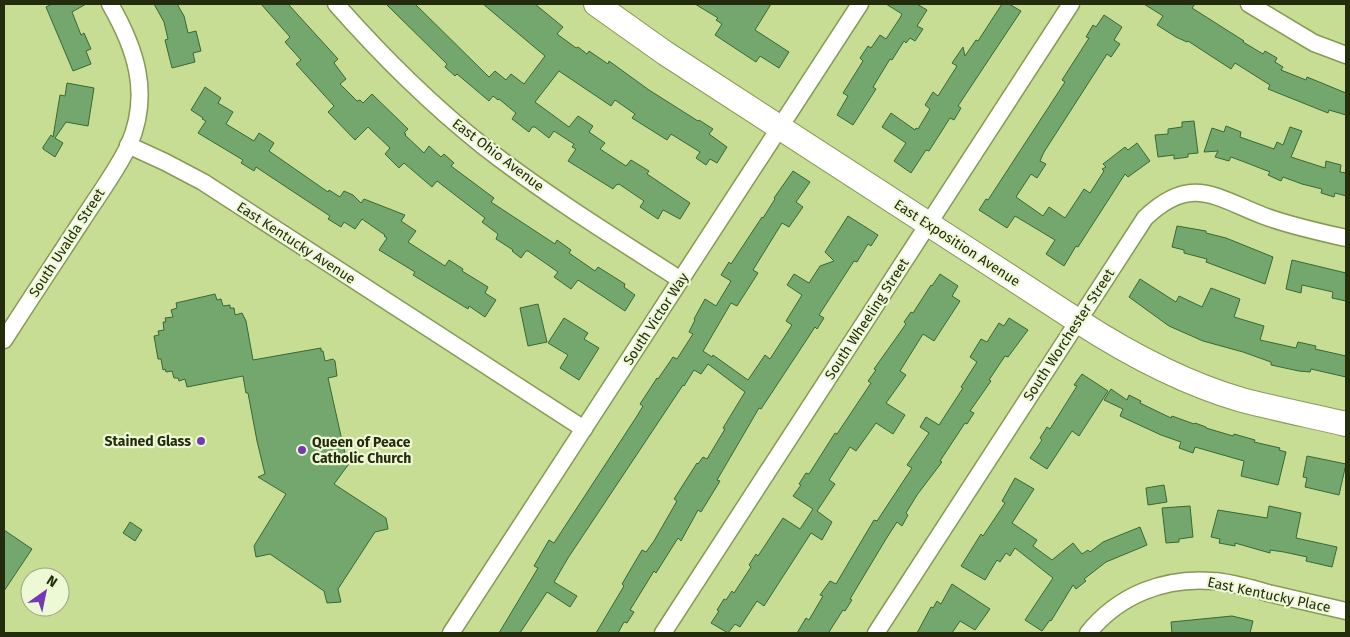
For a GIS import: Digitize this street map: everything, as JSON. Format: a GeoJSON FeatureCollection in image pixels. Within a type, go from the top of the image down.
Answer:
{"type":"FeatureCollection","features":[{"type":"Feature","properties":{"kind":"street"},"geometry":{"type":"LineString","coordinates":[[110,4],[124,28],[137,68],[138,112],[128,145]]}},
{"type":"Feature","properties":{"kind":"street","name":"East Ohio Avenue"},"geometry":{"type":"LineString","coordinates":[[336,4],[399,71],[440,110],[483,146],[566,205],[681,280]]}},
{"type":"Feature","properties":{"kind":"street","name":"East Exposition Avenue"},"geometry":{"type":"LineString","coordinates":[[596,4],[665,53],[779,128],[1135,356],[1188,380],[1242,399],[1346,424]]}},
{"type":"Feature","properties":{"kind":"street","name":"South Victor Way"},"geometry":{"type":"LineString","coordinates":[[452,633],[860,4]]}},
{"type":"Feature","properties":{"kind":"street","name":"South Wheeling Street"},"geometry":{"type":"LineString","coordinates":[[663,633],[1071,4]]}},
{"type":"Feature","properties":{"kind":"street"},"geometry":{"type":"LineString","coordinates":[[1250,4],[1302,37],[1332,51],[1346,55]]}},
{"type":"Feature","properties":{"kind":"street","name":"South Uvalda Street"},"geometry":{"type":"LineString","coordinates":[[4,340],[117,166],[128,145]]}},
{"type":"Feature","properties":{"kind":"street","name":"East Kentucky Avenue"},"geometry":{"type":"LineString","coordinates":[[128,145],[203,182],[584,429]]}},
{"type":"Feature","properties":{"kind":"street","name":"South Worchester Street"},"geometry":{"type":"LineString","coordinates":[[876,633],[1145,218],[1158,206],[1184,194],[1216,195],[1264,216],[1301,228],[1346,238]]}},
{"type":"Feature","properties":{"kind":"street","name":"East Kentucky Place"},"geometry":{"type":"LineString","coordinates":[[1088,633],[1112,609],[1131,597],[1171,582],[1193,580],[1229,583],[1346,611]]}},
{"type":"Feature","properties":{"kind":"building"},"geometry":{"type":"Polygon","coordinates":[[[52,4],[86,4],[72,12],[81,35],[84,33],[91,49],[86,51],[91,64],[73,71],[46,7],[52,4]]]}},
{"type":"Feature","properties":{"kind":"building"},"geometry":{"type":"Polygon","coordinates":[[[154,4],[177,4],[184,16],[188,33],[196,31],[201,51],[193,53],[195,62],[172,68],[165,40],[168,39],[164,22],[154,4]]]}},
{"type":"Feature","properties":{"kind":"building"},"geometry":{"type":"Polygon","coordinates":[[[261,4],[288,4],[338,59],[334,63],[346,79],[340,84],[357,101],[360,100],[363,103],[372,94],[408,129],[404,133],[405,135],[424,153],[429,146],[441,157],[444,154],[454,163],[451,166],[494,198],[491,202],[555,244],[557,240],[571,250],[569,253],[595,271],[598,267],[625,284],[624,287],[635,295],[625,311],[578,280],[571,289],[554,277],[558,272],[528,251],[521,258],[513,250],[496,239],[498,234],[482,222],[485,218],[437,181],[432,187],[404,163],[399,168],[385,154],[390,148],[368,127],[355,140],[328,112],[334,106],[296,64],[301,60],[285,42],[290,37],[261,4]]]}},
{"type":"Feature","properties":{"kind":"building"},"geometry":{"type":"Polygon","coordinates":[[[386,4],[415,4],[489,77],[495,71],[506,80],[511,74],[524,84],[545,56],[483,4],[535,4],[563,27],[557,34],[587,54],[589,51],[608,64],[609,61],[649,90],[713,129],[709,134],[727,147],[717,163],[710,159],[706,165],[696,158],[700,152],[671,134],[667,140],[632,118],[635,114],[615,100],[611,106],[559,71],[535,102],[569,127],[578,116],[593,126],[589,132],[605,143],[600,149],[626,166],[631,160],[649,171],[647,174],[690,203],[680,219],[663,210],[658,219],[640,207],[644,201],[619,184],[613,189],[568,161],[576,149],[572,147],[574,144],[554,131],[549,138],[535,127],[532,127],[529,132],[512,119],[516,113],[499,99],[493,96],[489,101],[457,74],[455,76],[445,67],[447,64],[386,4]]]}},
{"type":"Feature","properties":{"kind":"building"},"geometry":{"type":"Polygon","coordinates":[[[695,4],[771,4],[755,30],[789,52],[779,68],[760,56],[756,62],[715,35],[722,24],[716,20],[718,18],[695,4]]]}},
{"type":"Feature","properties":{"kind":"building"},"geometry":{"type":"Polygon","coordinates":[[[886,4],[917,4],[927,10],[917,26],[923,29],[915,41],[910,38],[906,43],[904,41],[892,60],[890,59],[873,87],[876,89],[853,125],[837,115],[848,96],[843,93],[863,61],[860,58],[868,46],[871,48],[880,35],[886,39],[902,14],[886,4]]]}},
{"type":"Feature","properties":{"kind":"building"},"geometry":{"type":"Polygon","coordinates":[[[1002,4],[1009,4],[1021,11],[958,106],[961,108],[954,120],[950,118],[929,151],[926,150],[911,173],[894,161],[906,143],[882,127],[891,113],[915,130],[916,128],[918,129],[930,109],[925,105],[933,92],[938,96],[957,66],[952,63],[963,47],[965,56],[976,40],[978,41],[1002,4]]]}},
{"type":"Feature","properties":{"kind":"building"},"geometry":{"type":"Polygon","coordinates":[[[1144,4],[1195,4],[1192,8],[1243,42],[1263,54],[1265,51],[1277,58],[1275,62],[1283,67],[1281,70],[1306,80],[1307,77],[1346,93],[1346,115],[1329,110],[1328,113],[1268,89],[1270,85],[1235,63],[1231,69],[1188,41],[1176,37],[1157,25],[1163,16],[1144,4]]]}},
{"type":"Feature","properties":{"kind":"building"},"geometry":{"type":"Polygon","coordinates":[[[1104,15],[1122,27],[1114,40],[1120,44],[1111,57],[1107,54],[1044,152],[1040,161],[1046,164],[1037,178],[1031,174],[1016,197],[1043,216],[1049,207],[1065,218],[1084,189],[1090,193],[1104,171],[1102,169],[1106,167],[1103,164],[1125,147],[1128,150],[1137,143],[1150,161],[1128,177],[1125,174],[1064,266],[1046,254],[1055,240],[1015,216],[1007,228],[979,210],[986,199],[988,200],[1065,82],[1062,80],[1089,38],[1086,37],[1093,25],[1096,27],[1104,15]]]}},
{"type":"Feature","properties":{"kind":"building"},"geometry":{"type":"Polygon","coordinates":[[[67,83],[94,88],[88,126],[66,122],[55,138],[63,143],[55,157],[43,149],[43,147],[51,135],[53,137],[60,95],[65,96],[67,83]]]}},
{"type":"Feature","properties":{"kind":"building"},"geometry":{"type":"Polygon","coordinates":[[[205,87],[221,98],[218,103],[233,112],[226,124],[254,141],[259,133],[274,143],[269,151],[328,192],[329,190],[340,197],[344,191],[353,195],[361,203],[364,199],[405,215],[401,221],[416,231],[408,242],[445,266],[449,260],[463,269],[462,271],[488,287],[485,293],[496,300],[485,317],[469,306],[468,309],[413,275],[415,272],[379,250],[387,238],[362,219],[355,229],[344,222],[341,227],[328,219],[330,216],[256,167],[254,171],[241,163],[243,160],[198,133],[206,121],[191,110],[205,87]]]}},
{"type":"Feature","properties":{"kind":"building"},"geometry":{"type":"Polygon","coordinates":[[[1194,121],[1198,153],[1174,159],[1174,155],[1158,157],[1155,135],[1168,134],[1168,129],[1182,127],[1182,122],[1194,121]]]}},
{"type":"Feature","properties":{"kind":"building"},"geometry":{"type":"Polygon","coordinates":[[[1226,126],[1241,132],[1240,137],[1274,149],[1277,142],[1283,145],[1290,127],[1302,131],[1291,157],[1325,168],[1326,161],[1341,165],[1340,172],[1346,173],[1346,196],[1335,193],[1334,197],[1321,193],[1322,189],[1283,177],[1281,181],[1268,175],[1270,172],[1231,157],[1229,161],[1215,157],[1218,151],[1204,152],[1212,128],[1224,132],[1226,126]]]}},
{"type":"Feature","properties":{"kind":"building"},"geometry":{"type":"Polygon","coordinates":[[[793,171],[810,182],[796,202],[803,207],[789,227],[782,223],[753,270],[758,273],[737,306],[731,303],[703,351],[712,357],[713,355],[748,380],[765,355],[770,359],[792,325],[786,321],[802,295],[787,285],[794,274],[809,283],[820,266],[834,261],[825,252],[848,216],[878,235],[871,246],[868,244],[857,262],[854,261],[819,315],[824,318],[817,329],[815,327],[761,409],[759,408],[717,480],[720,481],[701,512],[698,510],[681,541],[678,538],[656,573],[654,571],[630,610],[634,612],[627,623],[624,622],[618,633],[596,633],[624,586],[622,584],[642,550],[646,552],[654,541],[677,501],[674,499],[697,463],[703,457],[707,459],[745,392],[708,364],[701,374],[694,370],[683,385],[554,582],[577,596],[570,607],[547,592],[520,633],[499,633],[538,568],[534,566],[549,540],[554,543],[637,416],[643,406],[640,404],[657,378],[673,357],[677,359],[693,334],[689,332],[705,299],[716,306],[731,281],[721,275],[729,262],[731,264],[763,218],[793,171]]]}},
{"type":"Feature","properties":{"kind":"building"},"geometry":{"type":"Polygon","coordinates":[[[1177,226],[1206,231],[1206,233],[1226,238],[1273,257],[1265,284],[1206,262],[1207,259],[1184,253],[1184,250],[1172,247],[1177,226]]]}},
{"type":"Feature","properties":{"kind":"building"},"geometry":{"type":"Polygon","coordinates":[[[1292,260],[1346,273],[1346,301],[1332,298],[1333,292],[1302,285],[1301,293],[1286,289],[1292,260]]]}},
{"type":"Feature","properties":{"kind":"building"},"geometry":{"type":"Polygon","coordinates":[[[940,274],[958,286],[952,296],[960,301],[934,341],[923,334],[900,371],[906,375],[886,403],[905,415],[893,434],[876,423],[856,451],[850,447],[829,480],[835,484],[817,511],[832,522],[822,540],[811,533],[764,606],[757,601],[740,627],[735,624],[728,633],[711,623],[724,599],[726,600],[732,591],[734,593],[751,567],[749,565],[756,554],[758,556],[783,518],[800,529],[813,509],[793,496],[801,485],[799,484],[806,473],[809,474],[835,433],[837,434],[871,383],[868,381],[876,370],[874,369],[906,324],[904,322],[911,312],[913,313],[940,274]]]}},
{"type":"Feature","properties":{"kind":"building"},"geometry":{"type":"Polygon","coordinates":[[[1140,279],[1176,302],[1179,296],[1202,307],[1211,288],[1240,299],[1234,317],[1264,326],[1260,340],[1296,348],[1298,342],[1316,346],[1315,349],[1346,356],[1346,377],[1311,369],[1310,372],[1299,371],[1271,365],[1271,362],[1203,341],[1169,326],[1129,297],[1140,279]]]}},
{"type":"Feature","properties":{"kind":"building","name":"Queen of Peace Catholic Church"},"geometry":{"type":"Polygon","coordinates":[[[215,294],[217,300],[221,299],[223,306],[230,305],[230,308],[234,308],[235,315],[242,313],[246,321],[253,360],[321,348],[325,361],[333,359],[335,361],[337,376],[328,378],[346,458],[354,457],[334,484],[386,518],[388,529],[375,532],[338,589],[341,602],[327,603],[324,591],[270,554],[256,557],[254,546],[286,494],[258,477],[265,474],[243,376],[187,387],[185,379],[179,381],[178,378],[174,378],[172,371],[166,372],[165,369],[163,370],[161,359],[158,359],[154,336],[159,335],[158,331],[164,330],[163,322],[166,322],[165,318],[173,317],[171,310],[177,308],[176,303],[215,294]]]}},
{"type":"Feature","properties":{"kind":"building"},"geometry":{"type":"Polygon","coordinates":[[[538,304],[547,342],[528,346],[520,308],[538,304]]]}},
{"type":"Feature","properties":{"kind":"building"},"geometry":{"type":"Polygon","coordinates":[[[564,318],[588,333],[584,339],[599,348],[579,380],[560,368],[568,355],[548,343],[564,318]]]}},
{"type":"Feature","properties":{"kind":"building"},"geometry":{"type":"Polygon","coordinates":[[[1009,318],[1028,330],[1008,357],[1005,356],[989,380],[991,381],[970,411],[974,413],[967,424],[965,423],[940,461],[942,462],[917,495],[906,513],[908,515],[902,526],[897,522],[886,539],[850,599],[852,600],[829,632],[832,633],[797,633],[806,618],[809,620],[823,596],[820,595],[830,581],[836,584],[874,520],[877,521],[912,468],[907,465],[929,433],[920,427],[926,417],[939,425],[977,362],[970,357],[981,339],[987,342],[999,323],[1004,326],[1009,318]]]}},
{"type":"Feature","properties":{"kind":"building"},"geometry":{"type":"Polygon","coordinates":[[[1082,374],[1108,391],[1079,436],[1072,431],[1047,469],[1030,458],[1042,440],[1040,438],[1047,427],[1050,429],[1077,386],[1074,385],[1082,374]]]}},
{"type":"Feature","properties":{"kind":"building"},"geometry":{"type":"Polygon","coordinates":[[[1111,389],[1127,400],[1129,395],[1141,401],[1140,403],[1171,418],[1172,416],[1233,436],[1234,434],[1255,440],[1254,442],[1280,448],[1279,450],[1286,452],[1278,485],[1241,476],[1244,461],[1195,447],[1193,453],[1179,448],[1181,442],[1120,416],[1123,409],[1104,400],[1111,389]]]}},
{"type":"Feature","properties":{"kind":"building"},"geometry":{"type":"Polygon","coordinates":[[[1307,456],[1346,464],[1339,495],[1305,487],[1307,478],[1303,477],[1307,456]]]}},
{"type":"Feature","properties":{"kind":"building"},"geometry":{"type":"Polygon","coordinates":[[[1015,478],[1034,489],[1012,523],[1037,540],[1033,546],[1052,560],[1073,543],[1082,554],[1088,550],[1090,552],[1103,542],[1140,527],[1147,545],[1106,562],[1084,579],[1086,581],[1076,589],[1073,585],[1051,621],[1042,631],[1025,620],[1053,578],[1015,548],[1010,556],[1006,553],[1000,562],[997,560],[985,580],[961,566],[981,534],[983,536],[1005,503],[1002,501],[1015,478]]]}},
{"type":"Feature","properties":{"kind":"building"},"geometry":{"type":"Polygon","coordinates":[[[1164,485],[1167,502],[1148,505],[1146,488],[1164,485]]]}},
{"type":"Feature","properties":{"kind":"building"},"geometry":{"type":"Polygon","coordinates":[[[1190,506],[1193,537],[1179,539],[1179,542],[1166,543],[1162,508],[1190,506]]]}},
{"type":"Feature","properties":{"kind":"building"},"geometry":{"type":"Polygon","coordinates":[[[1269,506],[1301,513],[1296,538],[1337,547],[1332,567],[1306,561],[1307,557],[1284,552],[1270,550],[1270,553],[1235,543],[1235,546],[1219,543],[1220,539],[1211,537],[1218,510],[1267,518],[1269,506]]]}},
{"type":"Feature","properties":{"kind":"building"},"geometry":{"type":"Polygon","coordinates":[[[130,522],[142,530],[135,541],[123,533],[130,522]]]}},
{"type":"Feature","properties":{"kind":"building"},"geometry":{"type":"Polygon","coordinates":[[[4,530],[32,549],[4,591],[4,530]]]}},
{"type":"Feature","properties":{"kind":"building"},"geometry":{"type":"Polygon","coordinates":[[[952,584],[990,609],[975,630],[960,621],[952,633],[917,633],[931,607],[933,608],[937,601],[941,604],[952,584]]]}},
{"type":"Feature","properties":{"kind":"building"},"geometry":{"type":"Polygon","coordinates":[[[1232,616],[1253,621],[1250,633],[1172,633],[1171,622],[1232,616]]]}},
{"type":"Feature","properties":{"kind":"place","name":"Stained Glass"},"geometry":{"type":"Point","coordinates":[201,441]}},
{"type":"Feature","properties":{"kind":"place","name":"Queen of Peace Catholic Church"},"geometry":{"type":"Point","coordinates":[302,450]}}]}
